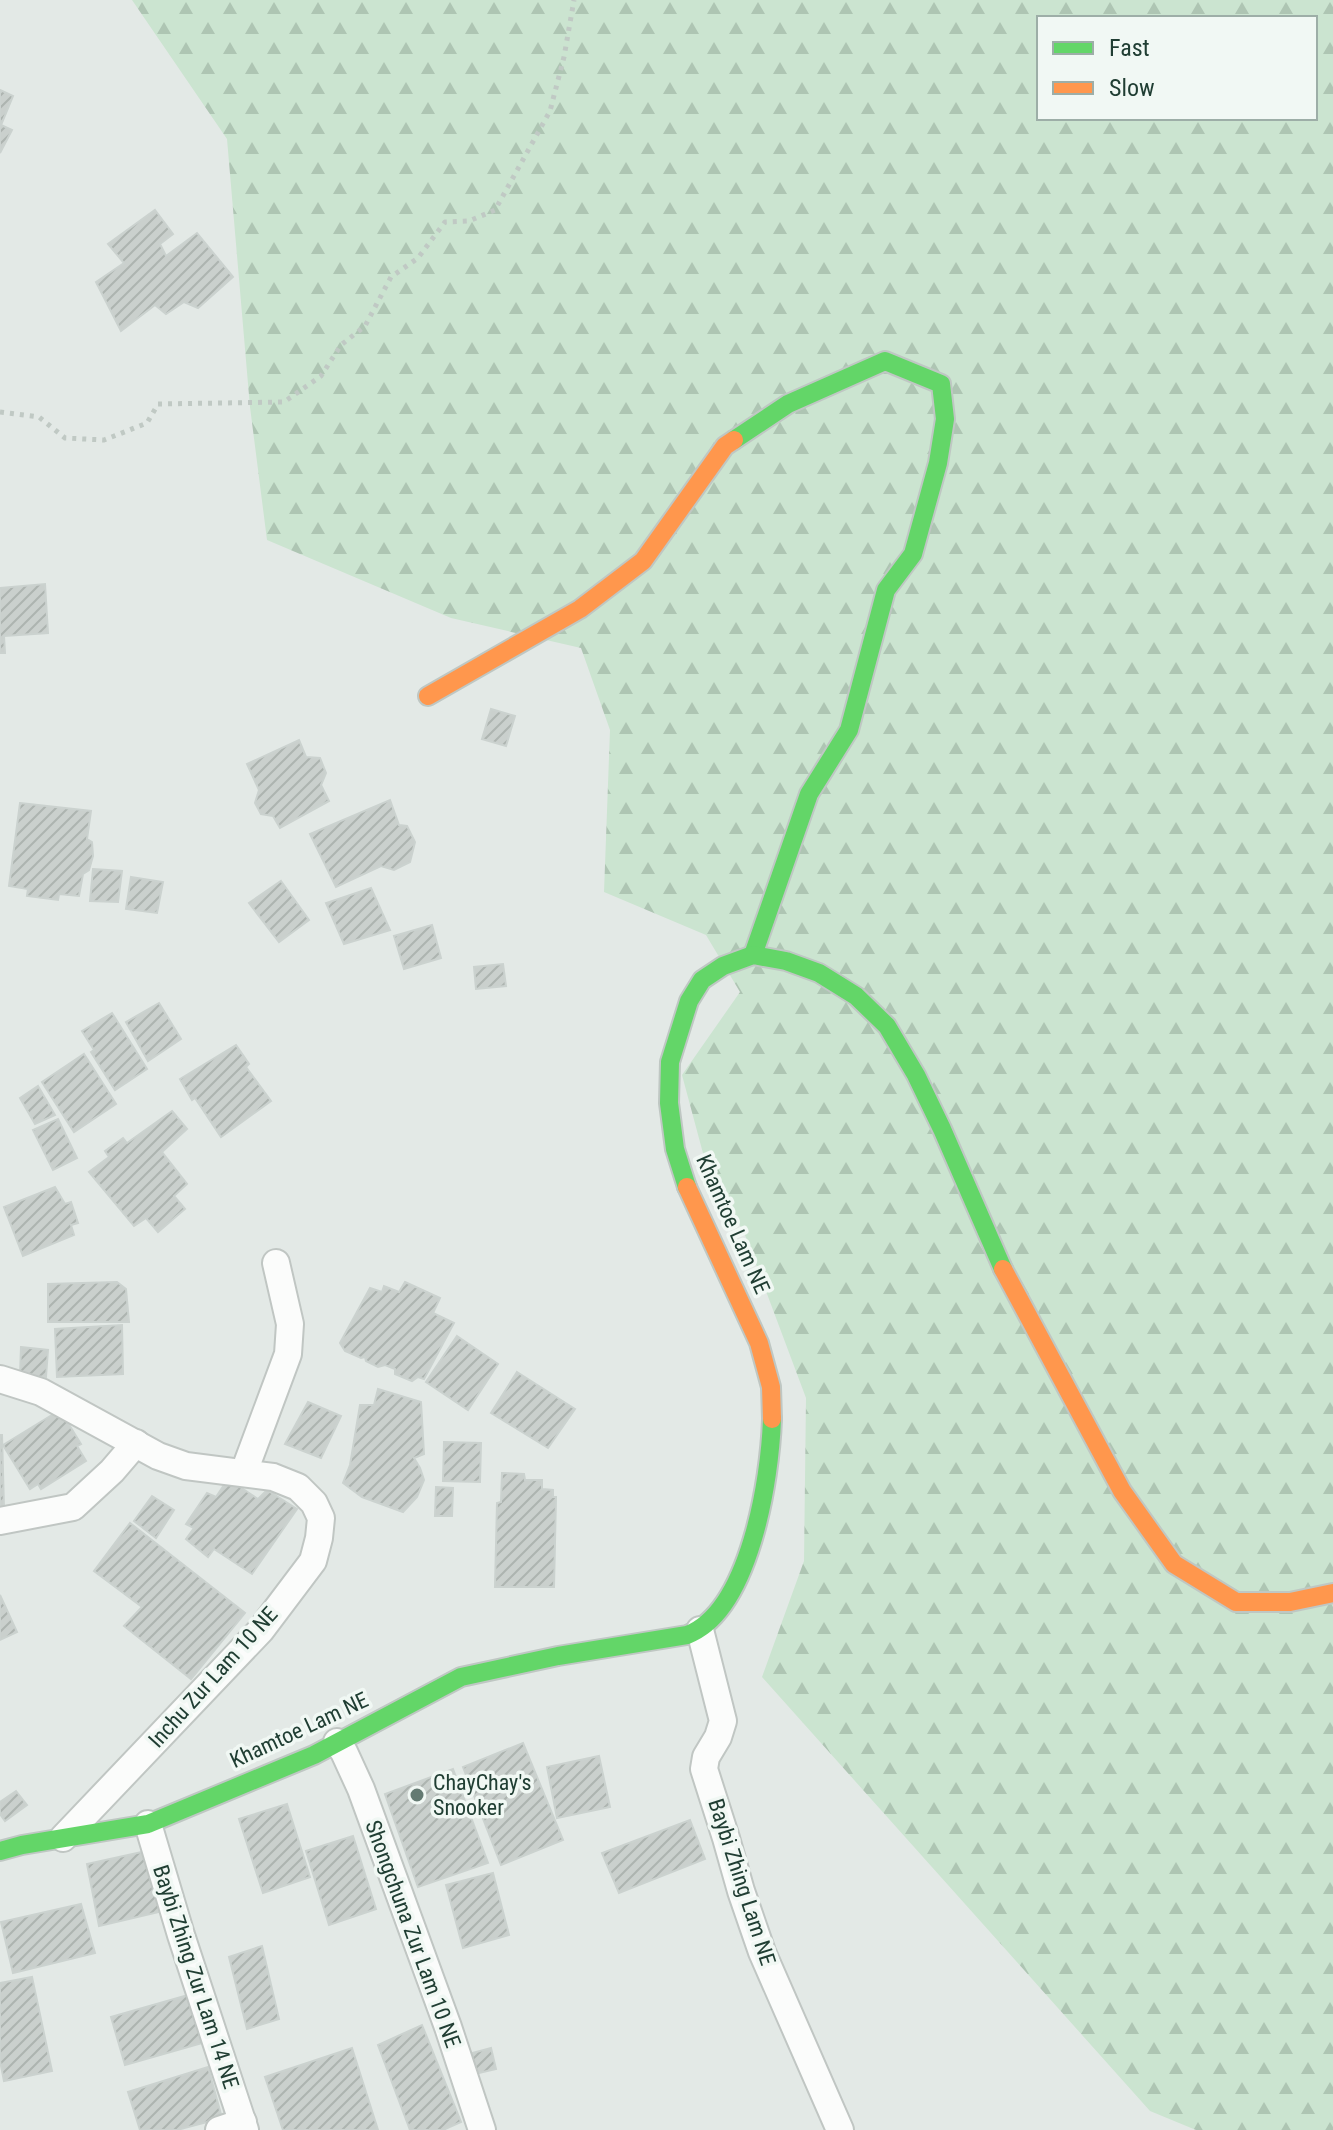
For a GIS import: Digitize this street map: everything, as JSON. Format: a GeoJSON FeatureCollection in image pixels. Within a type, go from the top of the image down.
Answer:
{"type":"FeatureCollection","features":[{"type":"Feature","properties":{"kind":"main road"},"geometry":{"type":"LineString","coordinates":[[428,696],[580,609],[643,561],[725,446],[788,404],[885,361],[941,384],[945,419],[938,463],[913,554],[886,590],[849,730],[809,794],[753,955],[786,961],[819,973],[856,996],[887,1026],[916,1075],[942,1129],[1006,1275],[1122,1491],[1174,1564],[1236,1602],[1290,1602],[1333,1593]]}},
{"type":"Feature","properties":{"kind":"main road","name":"Khamtoe Lam NE"},"geometry":{"type":"LineString","coordinates":[[0,1851],[148,1824],[314,1755],[461,1677],[558,1656],[687,1635],[700,1630],[714,1618],[742,1568],[756,1527],[766,1482],[771,1387],[759,1343],[689,1195],[675,1149],[669,1103],[670,1062],[689,1001],[702,980],[723,966],[753,955]]}},
{"type":"Feature","properties":{"kind":"street"},"geometry":{"type":"LineString","coordinates":[[244,1472],[288,1354],[290,1324],[276,1263]]}},
{"type":"Feature","properties":{"kind":"street","name":"Inchu Zur Lam 10 NE"},"geometry":{"type":"LineString","coordinates":[[0,1379],[41,1392],[158,1456],[186,1466],[273,1477],[298,1487],[314,1503],[321,1518],[313,1561],[261,1630],[63,1838]]}},
{"type":"Feature","properties":{"kind":"street"},"geometry":{"type":"LineString","coordinates":[[0,1521],[73,1507],[112,1471],[136,1443]]}},
{"type":"Feature","properties":{"kind":"street","name":"Baybi Zhing Lam NE"},"geometry":{"type":"LineString","coordinates":[[700,1630],[723,1721],[706,1757],[704,1769],[762,1952],[840,2130]]}},
{"type":"Feature","properties":{"kind":"street","name":"Shongchuna Zur Lam 10 NE"},"geometry":{"type":"LineString","coordinates":[[337,1742],[361,1789],[448,2027],[482,2130]]}},
{"type":"Feature","properties":{"kind":"street","name":"Baybi Zhing Zur Lam 14 NE"},"geometry":{"type":"LineString","coordinates":[[148,1824],[235,2127]]}},
{"type":"Feature","properties":{"kind":"path"},"geometry":{"type":"LineString","coordinates":[[0,412],[39,417],[65,438],[104,440],[147,423],[158,404],[284,402],[321,376],[341,345],[365,326],[391,277],[418,258],[445,222],[469,221],[495,210],[550,111],[574,0]]}},
{"type":"Feature","properties":{"kind":"green space"},"geometry":{"type":"Polygon","coordinates":[[[132,0],[1333,0],[1333,2130],[1196,2130],[1150,2111],[762,1677],[804,1561],[806,1398],[745,1235],[704,1157],[682,1075],[740,992],[706,935],[604,892],[610,730],[581,648],[451,618],[267,540],[250,407],[227,139],[132,0]]]}},
{"type":"Feature","properties":{"kind":"building"},"geometry":{"type":"Polygon","coordinates":[[[0,90],[13,96],[1,125],[12,130],[0,153],[0,90]]]}},
{"type":"Feature","properties":{"kind":"building"},"geometry":{"type":"Polygon","coordinates":[[[155,210],[173,234],[160,244],[166,256],[197,233],[233,277],[198,308],[184,302],[166,314],[155,305],[121,331],[96,282],[124,263],[108,244],[155,210]]]}},
{"type":"Feature","properties":{"kind":"building"},"geometry":{"type":"Polygon","coordinates":[[[45,584],[48,633],[4,636],[5,653],[0,653],[0,588],[45,584]]]}},
{"type":"Feature","properties":{"kind":"building"},"geometry":{"type":"Polygon","coordinates":[[[491,709],[515,716],[506,746],[482,739],[491,709]]]}},
{"type":"Feature","properties":{"kind":"building"},"geometry":{"type":"Polygon","coordinates":[[[299,740],[306,757],[320,758],[326,773],[321,785],[329,801],[280,828],[273,816],[261,814],[255,803],[259,790],[247,764],[299,740]]]}},
{"type":"Feature","properties":{"kind":"building"},"geometry":{"type":"Polygon","coordinates":[[[390,800],[399,825],[407,826],[415,842],[410,862],[394,870],[381,866],[336,887],[310,834],[390,800]]]}},
{"type":"Feature","properties":{"kind":"building"},"geometry":{"type":"Polygon","coordinates":[[[20,803],[91,811],[87,839],[92,842],[93,856],[89,870],[83,874],[79,896],[59,894],[58,900],[27,896],[28,889],[9,886],[20,803]]]}},
{"type":"Feature","properties":{"kind":"building"},"geometry":{"type":"Polygon","coordinates":[[[93,869],[122,871],[118,902],[90,901],[93,869]]]}},
{"type":"Feature","properties":{"kind":"building"},"geometry":{"type":"Polygon","coordinates":[[[131,877],[163,882],[157,913],[126,909],[131,877]]]}},
{"type":"Feature","properties":{"kind":"building"},"geometry":{"type":"Polygon","coordinates":[[[281,881],[309,920],[279,942],[249,903],[281,881]]]}},
{"type":"Feature","properties":{"kind":"building"},"geometry":{"type":"Polygon","coordinates":[[[371,888],[390,930],[344,944],[326,903],[371,888]]]}},
{"type":"Feature","properties":{"kind":"building"},"geometry":{"type":"Polygon","coordinates":[[[432,925],[441,958],[404,969],[394,936],[432,925]]]}},
{"type":"Feature","properties":{"kind":"building"},"geometry":{"type":"Polygon","coordinates":[[[503,964],[506,986],[476,989],[474,967],[503,964]]]}},
{"type":"Feature","properties":{"kind":"building"},"geometry":{"type":"Polygon","coordinates":[[[159,1003],[181,1039],[148,1061],[126,1022],[159,1003]]]}},
{"type":"Feature","properties":{"kind":"building"},"geometry":{"type":"Polygon","coordinates":[[[112,1013],[147,1069],[115,1090],[82,1031],[112,1013]]]}},
{"type":"Feature","properties":{"kind":"building"},"geometry":{"type":"Polygon","coordinates":[[[236,1045],[249,1064],[246,1067],[271,1101],[221,1137],[180,1079],[236,1045]]]}},
{"type":"Feature","properties":{"kind":"building"},"geometry":{"type":"Polygon","coordinates":[[[84,1054],[116,1104],[74,1132],[42,1082],[84,1054]]]}},
{"type":"Feature","properties":{"kind":"building"},"geometry":{"type":"Polygon","coordinates":[[[38,1086],[55,1115],[35,1124],[20,1098],[38,1086]]]}},
{"type":"Feature","properties":{"kind":"building"},"geometry":{"type":"Polygon","coordinates":[[[172,1111],[187,1129],[162,1152],[187,1184],[174,1196],[185,1209],[158,1232],[146,1218],[134,1226],[89,1172],[109,1157],[105,1151],[123,1138],[127,1143],[172,1111]]]}},
{"type":"Feature","properties":{"kind":"building"},"geometry":{"type":"Polygon","coordinates":[[[58,1119],[77,1158],[53,1170],[33,1130],[58,1119]]]}},
{"type":"Feature","properties":{"kind":"building"},"geometry":{"type":"Polygon","coordinates":[[[55,1187],[65,1204],[71,1202],[78,1223],[71,1225],[74,1235],[23,1256],[4,1207],[55,1187]]]}},
{"type":"Feature","properties":{"kind":"building"},"geometry":{"type":"Polygon","coordinates":[[[117,1282],[126,1289],[129,1322],[48,1322],[48,1284],[117,1282]]]}},
{"type":"Feature","properties":{"kind":"building"},"geometry":{"type":"Polygon","coordinates":[[[405,1282],[440,1298],[433,1313],[454,1323],[424,1379],[418,1377],[412,1381],[395,1374],[395,1369],[385,1365],[378,1367],[366,1361],[365,1357],[345,1351],[340,1343],[370,1288],[382,1292],[384,1286],[399,1292],[405,1282]]]}},
{"type":"Feature","properties":{"kind":"building"},"geometry":{"type":"Polygon","coordinates":[[[122,1325],[123,1374],[57,1377],[55,1329],[122,1325]]]}},
{"type":"Feature","properties":{"kind":"building"},"geometry":{"type":"Polygon","coordinates":[[[457,1336],[498,1364],[468,1410],[426,1382],[457,1336]]]}},
{"type":"Feature","properties":{"kind":"building"},"geometry":{"type":"Polygon","coordinates":[[[21,1347],[48,1350],[46,1377],[20,1375],[21,1347]]]}},
{"type":"Feature","properties":{"kind":"building"},"geometry":{"type":"Polygon","coordinates":[[[517,1372],[575,1409],[548,1448],[491,1413],[517,1372]]]}},
{"type":"Feature","properties":{"kind":"building"},"geometry":{"type":"Polygon","coordinates":[[[378,1389],[421,1402],[424,1454],[414,1458],[424,1480],[417,1497],[403,1512],[362,1497],[343,1483],[350,1465],[360,1405],[374,1405],[378,1389]]]}},
{"type":"Feature","properties":{"kind":"building"},"geometry":{"type":"Polygon","coordinates":[[[308,1402],[341,1416],[321,1458],[285,1444],[308,1402]]]}},
{"type":"Feature","properties":{"kind":"building"},"geometry":{"type":"Polygon","coordinates":[[[60,1410],[81,1444],[77,1446],[86,1461],[41,1489],[38,1484],[30,1489],[3,1445],[60,1410]]]}},
{"type":"Feature","properties":{"kind":"building"},"geometry":{"type":"Polygon","coordinates":[[[2,1435],[4,1508],[0,1508],[2,1435]]]}},
{"type":"Feature","properties":{"kind":"building"},"geometry":{"type":"Polygon","coordinates":[[[444,1442],[481,1443],[480,1482],[443,1481],[444,1442]]]}},
{"type":"Feature","properties":{"kind":"building"},"geometry":{"type":"Polygon","coordinates":[[[502,1473],[524,1474],[525,1480],[542,1480],[542,1489],[553,1490],[553,1497],[556,1497],[554,1587],[495,1587],[497,1503],[501,1502],[502,1473]]]}},
{"type":"Feature","properties":{"kind":"building"},"geometry":{"type":"Polygon","coordinates":[[[228,1479],[258,1499],[267,1490],[297,1509],[252,1574],[214,1549],[208,1557],[186,1539],[194,1528],[186,1524],[207,1493],[216,1497],[228,1479]]]}},
{"type":"Feature","properties":{"kind":"building"},"geometry":{"type":"Polygon","coordinates":[[[436,1487],[453,1488],[452,1516],[435,1516],[436,1487]]]}},
{"type":"Feature","properties":{"kind":"building"},"geometry":{"type":"Polygon","coordinates":[[[152,1496],[174,1510],[156,1538],[134,1521],[152,1496]]]}},
{"type":"Feature","properties":{"kind":"building"},"geometry":{"type":"Polygon","coordinates":[[[130,1523],[245,1613],[191,1679],[124,1626],[142,1607],[94,1571],[130,1523]]]}},
{"type":"Feature","properties":{"kind":"building"},"geometry":{"type":"Polygon","coordinates":[[[0,1595],[17,1632],[0,1640],[0,1595]]]}},
{"type":"Feature","properties":{"kind":"building"},"geometry":{"type":"Polygon","coordinates":[[[523,1743],[563,1840],[501,1865],[463,1767],[523,1743]]]}},
{"type":"Feature","properties":{"kind":"building"},"geometry":{"type":"Polygon","coordinates":[[[599,1756],[610,1807],[557,1818],[547,1767],[599,1756]]]}},
{"type":"Feature","properties":{"kind":"building"},"geometry":{"type":"Polygon","coordinates":[[[453,1769],[488,1863],[418,1887],[385,1794],[453,1769]]]}},
{"type":"Feature","properties":{"kind":"building"},"geometry":{"type":"Polygon","coordinates":[[[16,1791],[27,1805],[5,1821],[0,1814],[0,1802],[16,1791]]]}},
{"type":"Feature","properties":{"kind":"building"},"geometry":{"type":"Polygon","coordinates":[[[287,1804],[310,1877],[263,1893],[239,1819],[287,1804]]]}},
{"type":"Feature","properties":{"kind":"building"},"geometry":{"type":"Polygon","coordinates":[[[690,1820],[705,1859],[619,1893],[602,1853],[690,1820]]]}},
{"type":"Feature","properties":{"kind":"building"},"geometry":{"type":"Polygon","coordinates":[[[353,1836],[376,1909],[329,1925],[306,1851],[353,1836]]]}},
{"type":"Feature","properties":{"kind":"building"},"geometry":{"type":"Polygon","coordinates":[[[151,1850],[163,1911],[99,1926],[87,1864],[151,1850]]]}},
{"type":"Feature","properties":{"kind":"building"},"geometry":{"type":"Polygon","coordinates":[[[493,1873],[509,1935],[463,1948],[446,1885],[493,1873]]]}},
{"type":"Feature","properties":{"kind":"building"},"geometry":{"type":"Polygon","coordinates":[[[81,1904],[95,1953],[13,1973],[1,1922],[81,1904]]]}},
{"type":"Feature","properties":{"kind":"building"},"geometry":{"type":"Polygon","coordinates":[[[262,1946],[279,2019],[247,2029],[229,1957],[262,1946]]]}},
{"type":"Feature","properties":{"kind":"building"},"geometry":{"type":"Polygon","coordinates":[[[32,1977],[52,2071],[4,2081],[0,2061],[0,1983],[32,1977]]]}},
{"type":"Feature","properties":{"kind":"building"},"geometry":{"type":"Polygon","coordinates":[[[188,1995],[202,2043],[125,2065],[111,2017],[188,1995]]]}},
{"type":"Feature","properties":{"kind":"building"},"geometry":{"type":"Polygon","coordinates":[[[422,2025],[461,2122],[443,2130],[410,2130],[378,2045],[422,2025]]]}},
{"type":"Feature","properties":{"kind":"building"},"geometry":{"type":"Polygon","coordinates":[[[352,2048],[378,2130],[283,2130],[265,2077],[352,2048]]]}},
{"type":"Feature","properties":{"kind":"building"},"geometry":{"type":"Polygon","coordinates":[[[491,2048],[496,2069],[470,2075],[465,2055],[491,2048]]]}},
{"type":"Feature","properties":{"kind":"building"},"geometry":{"type":"Polygon","coordinates":[[[208,2067],[222,2118],[177,2130],[140,2130],[128,2092],[208,2067]]]}},
{"type":"Feature","properties":{"kind":"traffic: fast"},"geometry":{"type":"LineString","coordinates":[[734,440],[788,404],[885,361],[941,384],[945,419],[938,463],[913,554],[886,590],[849,730],[809,794],[753,955]]}},
{"type":"Feature","properties":{"kind":"traffic: fast"},"geometry":{"type":"LineString","coordinates":[[687,1187],[675,1149],[669,1103],[670,1062],[689,1001],[702,980],[723,966],[753,955],[786,961],[819,973],[856,996],[887,1026],[916,1075],[942,1129],[1003,1269]]}},
{"type":"Feature","properties":{"kind":"traffic: fast"},"geometry":{"type":"LineString","coordinates":[[0,1851],[148,1824],[314,1755],[461,1677],[558,1656],[687,1635],[709,1621],[727,1600],[741,1572],[761,1507],[772,1419]]}},
{"type":"Feature","properties":{"kind":"traffic: slow"},"geometry":{"type":"LineString","coordinates":[[428,696],[580,609],[643,561],[725,446],[734,440]]}},
{"type":"Feature","properties":{"kind":"traffic: slow"},"geometry":{"type":"LineString","coordinates":[[687,1187],[759,1343],[771,1387],[772,1419]]}},
{"type":"Feature","properties":{"kind":"traffic: slow"},"geometry":{"type":"LineString","coordinates":[[1003,1269],[1122,1491],[1174,1564],[1236,1602],[1290,1602],[1333,1593]]}},
{"type":"Feature","properties":{"kind":"place","name":"ChayChay's Snooker"},"geometry":{"type":"Point","coordinates":[417,1795]}}]}
